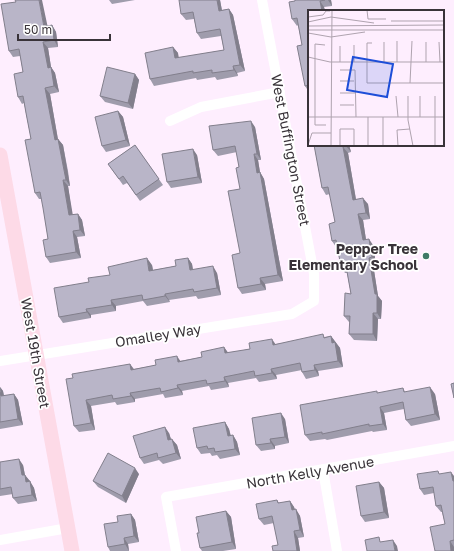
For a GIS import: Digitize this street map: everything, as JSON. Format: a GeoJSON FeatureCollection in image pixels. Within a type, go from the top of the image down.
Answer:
{"type":"FeatureCollection","features":[{"type":"Feature","properties":{"kind":"main road","name":"West 19th Street"},"geometry":{"type":"LineString","coordinates":[[0,155],[72,551]]}},
{"type":"Feature","properties":{"kind":"street","name":"West Buffington Street"},"geometry":{"type":"LineString","coordinates":[[262,0],[314,274],[314,302]]}},
{"type":"Feature","properties":{"kind":"street"},"geometry":{"type":"LineString","coordinates":[[170,121],[201,107],[280,92]]}},
{"type":"Feature","properties":{"kind":"street","name":"Omalley Way"},"geometry":{"type":"LineString","coordinates":[[0,361],[292,314],[314,302]]}},
{"type":"Feature","properties":{"kind":"street","name":"North Kelly Avenue"},"geometry":{"type":"LineString","coordinates":[[176,551],[166,497],[454,446]]}},
{"type":"Feature","properties":{"kind":"street"},"geometry":{"type":"LineString","coordinates":[[323,470],[337,551]]}},
{"type":"Feature","properties":{"kind":"street"},"geometry":{"type":"LineString","coordinates":[[0,540],[68,528]]}},
{"type":"Feature","properties":{"kind":"building"},"geometry":{"type":"Polygon","coordinates":[[[15,0],[39,0],[44,27],[52,25],[54,40],[43,42],[48,68],[51,67],[54,86],[45,88],[55,140],[58,139],[66,180],[63,180],[69,215],[78,214],[80,230],[73,231],[76,252],[46,257],[43,240],[48,239],[43,208],[40,192],[35,193],[25,140],[31,139],[23,96],[18,97],[14,74],[23,72],[19,49],[9,51],[1,4],[16,2],[15,0]]]}},
{"type":"Feature","properties":{"kind":"building"},"geometry":{"type":"Polygon","coordinates":[[[179,0],[217,0],[219,11],[229,9],[240,65],[233,66],[234,70],[212,73],[212,70],[193,73],[193,71],[150,79],[145,53],[173,47],[175,58],[224,50],[220,29],[197,33],[193,12],[181,14],[179,0]]]}},
{"type":"Feature","properties":{"kind":"building"},"geometry":{"type":"Polygon","coordinates":[[[325,0],[320,1],[322,10],[308,10],[308,85],[305,86],[297,46],[302,45],[297,18],[292,19],[289,2],[325,0]]]}},
{"type":"Feature","properties":{"kind":"building"},"geometry":{"type":"Polygon","coordinates":[[[107,67],[135,74],[128,103],[100,96],[107,67]]]}},
{"type":"Feature","properties":{"kind":"building"},"geometry":{"type":"Polygon","coordinates":[[[118,111],[126,140],[102,146],[95,117],[118,111]]]}},
{"type":"Feature","properties":{"kind":"building"},"geometry":{"type":"Polygon","coordinates":[[[251,121],[257,154],[254,154],[257,173],[260,172],[278,275],[260,278],[261,284],[238,288],[232,255],[240,253],[228,191],[240,189],[236,168],[239,167],[235,146],[213,150],[209,126],[251,121]]]}},
{"type":"Feature","properties":{"kind":"building"},"geometry":{"type":"Polygon","coordinates":[[[135,145],[159,179],[136,195],[123,176],[119,179],[108,164],[135,145]]]}},
{"type":"Feature","properties":{"kind":"building"},"geometry":{"type":"Polygon","coordinates":[[[314,146],[346,146],[343,147],[353,200],[363,198],[366,213],[358,214],[363,240],[369,239],[372,257],[369,258],[375,294],[377,294],[377,313],[373,313],[373,334],[349,334],[350,316],[344,316],[345,293],[351,294],[346,266],[341,267],[336,240],[332,241],[329,224],[335,222],[328,187],[322,188],[314,146]]]}},
{"type":"Feature","properties":{"kind":"building"},"geometry":{"type":"Polygon","coordinates":[[[193,149],[198,177],[167,182],[162,154],[193,149]]]}},
{"type":"Feature","properties":{"kind":"building"},"geometry":{"type":"Polygon","coordinates":[[[147,258],[149,271],[176,266],[175,260],[188,258],[190,270],[213,266],[217,288],[194,292],[193,289],[143,300],[142,295],[111,300],[112,305],[86,309],[87,312],[59,317],[54,288],[89,282],[88,278],[110,275],[108,267],[147,258]]]}},
{"type":"Feature","properties":{"kind":"building"},"geometry":{"type":"Polygon","coordinates":[[[323,334],[324,338],[331,336],[332,343],[335,342],[338,361],[314,365],[315,370],[302,372],[300,363],[271,369],[272,373],[255,376],[254,371],[224,377],[225,381],[207,384],[206,380],[177,385],[178,388],[161,392],[160,388],[130,393],[131,396],[113,399],[112,395],[86,400],[91,423],[74,426],[66,379],[73,378],[72,374],[130,364],[131,370],[156,365],[155,360],[177,356],[178,362],[202,357],[201,352],[224,347],[225,353],[250,349],[249,343],[272,339],[273,345],[323,334]]]}},
{"type":"Feature","properties":{"kind":"building"},"geometry":{"type":"Polygon","coordinates":[[[454,383],[454,398],[451,384],[454,383]]]}},
{"type":"Feature","properties":{"kind":"building"},"geometry":{"type":"Polygon","coordinates":[[[430,387],[435,414],[406,420],[403,402],[380,407],[383,424],[369,426],[369,424],[322,434],[322,432],[305,435],[300,405],[377,391],[377,393],[403,388],[404,392],[430,387]]]}},
{"type":"Feature","properties":{"kind":"building"},"geometry":{"type":"Polygon","coordinates":[[[0,392],[1,396],[14,394],[18,419],[0,422],[0,392]]]}},
{"type":"Feature","properties":{"kind":"building"},"geometry":{"type":"Polygon","coordinates":[[[281,413],[285,437],[270,439],[271,443],[256,445],[252,418],[281,413]]]}},
{"type":"Feature","properties":{"kind":"building"},"geometry":{"type":"Polygon","coordinates":[[[225,422],[228,436],[233,435],[235,449],[215,452],[214,448],[208,449],[207,446],[197,448],[193,428],[225,422]]]}},
{"type":"Feature","properties":{"kind":"building"},"geometry":{"type":"Polygon","coordinates":[[[165,427],[168,440],[172,439],[176,453],[158,458],[157,453],[140,458],[133,436],[165,427]]]}},
{"type":"Feature","properties":{"kind":"building"},"geometry":{"type":"Polygon","coordinates":[[[108,453],[135,468],[122,496],[93,481],[108,453]]]}},
{"type":"Feature","properties":{"kind":"building"},"geometry":{"type":"Polygon","coordinates":[[[19,459],[22,475],[25,475],[26,482],[30,481],[32,495],[13,498],[11,487],[0,489],[0,462],[19,459]]]}},
{"type":"Feature","properties":{"kind":"building"},"geometry":{"type":"Polygon","coordinates":[[[438,471],[439,474],[451,472],[454,481],[454,540],[450,541],[451,551],[435,551],[430,527],[445,524],[441,505],[436,506],[433,487],[420,489],[417,474],[438,471]]]}},
{"type":"Feature","properties":{"kind":"building"},"geometry":{"type":"Polygon","coordinates":[[[379,482],[384,512],[361,516],[356,486],[379,482]]]}},
{"type":"Feature","properties":{"kind":"building"},"geometry":{"type":"Polygon","coordinates":[[[277,500],[278,503],[290,501],[292,510],[296,509],[300,530],[294,531],[297,551],[273,551],[272,546],[278,545],[272,516],[259,519],[256,504],[277,500]]]}},
{"type":"Feature","properties":{"kind":"building"},"geometry":{"type":"Polygon","coordinates":[[[226,511],[232,542],[200,548],[196,517],[226,511]]]}},
{"type":"Feature","properties":{"kind":"building"},"geometry":{"type":"Polygon","coordinates":[[[131,514],[134,536],[124,538],[125,544],[108,547],[104,524],[118,522],[117,516],[131,514]]]}},
{"type":"Feature","properties":{"kind":"building"},"geometry":{"type":"Polygon","coordinates":[[[379,537],[380,542],[393,540],[395,551],[367,551],[365,540],[379,537]]]}},
{"type":"Feature","properties":{"kind":"place","name":"Pepper Tree Elementary School"},"geometry":{"type":"Point","coordinates":[426,256]}}]}
